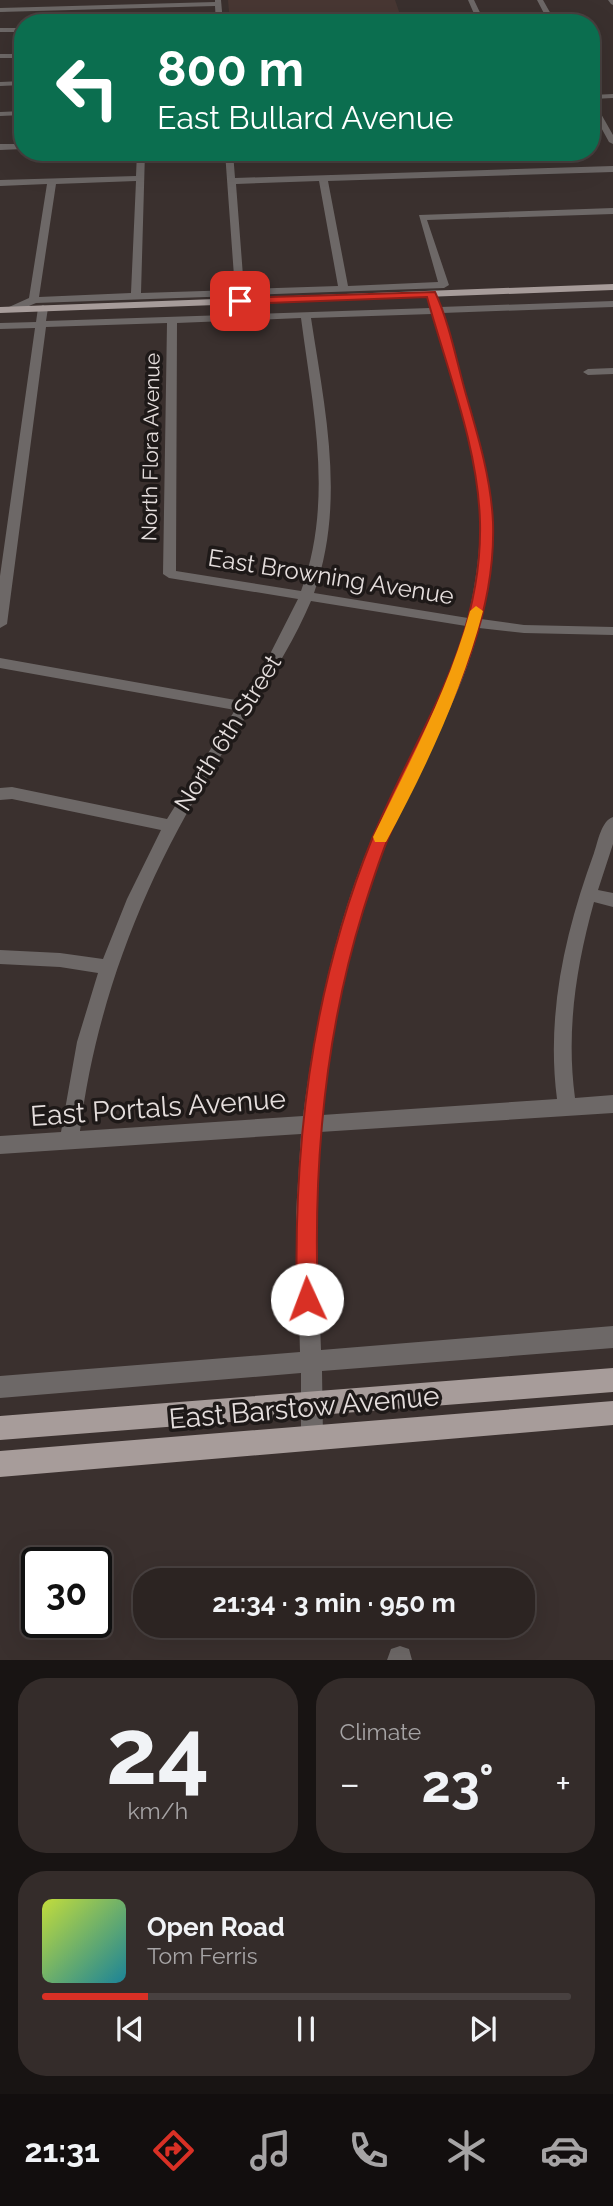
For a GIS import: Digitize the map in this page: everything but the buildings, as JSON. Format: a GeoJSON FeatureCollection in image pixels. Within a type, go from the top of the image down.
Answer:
{"type":"FeatureCollection","features":[{"type":"Feature","properties":{"kind":"main road"},"geometry":{"type":"LineString","coordinates":[[433,302],[613,287]]}},
{"type":"Feature","properties":{"kind":"main road"},"geometry":{"type":"LineString","coordinates":[[0,318],[40,312],[240,301],[433,302],[613,295]]}},
{"type":"Feature","properties":{"kind":"main road"},"geometry":{"type":"LineString","coordinates":[[0,310],[40,312]]}},
{"type":"Feature","properties":{"kind":"main road","name":"East Barstow Avenue"},"geometry":{"type":"LineString","coordinates":[[0,1428],[613,1380]]}},
{"type":"Feature","properties":{"kind":"main road","name":"East Barstow Avenue"},"geometry":{"type":"LineString","coordinates":[[0,1464],[613,1413]]}},
{"type":"Feature","properties":{"kind":"street"},"geometry":{"type":"LineString","coordinates":[[0,10],[219,2]]}},
{"type":"Feature","properties":{"kind":"street"},"geometry":{"type":"LineString","coordinates":[[600,119],[613,142]]}},
{"type":"Feature","properties":{"kind":"street"},"geometry":{"type":"LineString","coordinates":[[600,131],[607,131]]}},
{"type":"Feature","properties":{"kind":"street"},"geometry":{"type":"LineString","coordinates":[[136,297],[141,161]]}},
{"type":"Feature","properties":{"kind":"street"},"geometry":{"type":"LineString","coordinates":[[230,161],[240,301]]}},
{"type":"Feature","properties":{"kind":"street"},"geometry":{"type":"LineString","coordinates":[[232,181],[613,169]]}},
{"type":"Feature","properties":{"kind":"street"},"geometry":{"type":"LineString","coordinates":[[0,183],[140,178]]}},
{"type":"Feature","properties":{"kind":"street"},"geometry":{"type":"LineString","coordinates":[[323,178],[344,289]]}},
{"type":"Feature","properties":{"kind":"street"},"geometry":{"type":"LineString","coordinates":[[0,624],[40,312],[52,181]]}},
{"type":"Feature","properties":{"kind":"street"},"geometry":{"type":"LineString","coordinates":[[0,326],[40,312],[136,297],[240,301],[344,289],[444,285],[422,217],[613,211]]}},
{"type":"Feature","properties":{"kind":"street"},"geometry":{"type":"LineString","coordinates":[[40,312],[172,320],[306,315],[433,302],[613,304]]}},
{"type":"Feature","properties":{"kind":"street"},"geometry":{"type":"LineString","coordinates":[[312,1438],[312,1360],[306,1239],[311,1125],[330,1008],[354,913],[381,838],[451,692],[474,623],[485,544],[484,489],[478,457],[433,302]]}},
{"type":"Feature","properties":{"kind":"street","name":"North 6th Street"},"geometry":{"type":"LineString","coordinates":[[69,1141],[72,1109],[87,1032],[108,967],[138,891],[171,826],[289,635],[305,597],[322,540],[326,468],[306,315]]}},
{"type":"Feature","properties":{"kind":"street","name":"North Flora Avenue"},"geometry":{"type":"LineString","coordinates":[[169,574],[172,320]]}},
{"type":"Feature","properties":{"kind":"street"},"geometry":{"type":"LineString","coordinates":[[588,372],[613,371]]}},
{"type":"Feature","properties":{"kind":"street","name":"East Browning Avenue"},"geometry":{"type":"LineString","coordinates":[[169,574],[474,623],[524,629],[613,631]]}},
{"type":"Feature","properties":{"kind":"street"},"geometry":{"type":"LineString","coordinates":[[0,663],[245,707]]}},
{"type":"Feature","properties":{"kind":"street"},"geometry":{"type":"LineString","coordinates":[[0,794],[12,793],[171,826]]}},
{"type":"Feature","properties":{"kind":"street"},"geometry":{"type":"LineString","coordinates":[[567,1108],[562,1061],[564,1014],[577,930],[613,823]]}},
{"type":"Feature","properties":{"kind":"street"},"geometry":{"type":"LineString","coordinates":[[588,894],[613,900]]}},
{"type":"Feature","properties":{"kind":"street"},"geometry":{"type":"LineString","coordinates":[[0,957],[60,960],[108,967]]}},
{"type":"Feature","properties":{"kind":"street","name":"East Portals Avenue"},"geometry":{"type":"LineString","coordinates":[[0,1146],[613,1104]]}},
{"type":"Feature","properties":{"kind":"street"},"geometry":{"type":"LineString","coordinates":[[0,1387],[613,1337]]}},
{"type":"Feature","properties":{"kind":"shaded area"},"geometry":{"type":"Polygon","coordinates":[[[228,0],[395,0],[400,14],[229,14],[228,0]]]}},
{"type":"Feature","properties":{"kind":"slow traffic"},"geometry":{"type":"LineString","coordinates":[[381,837],[451,692],[465,655],[476,611]]}},
{"type":"Feature","properties":{"kind":"route"},"geometry":{"type":"LineString","coordinates":[[240,301],[431,294],[478,457],[484,489],[486,523],[483,566],[474,623],[465,655],[451,692],[381,838],[354,913],[330,1008],[311,1125],[307,1180],[307,1299]]}}]}
